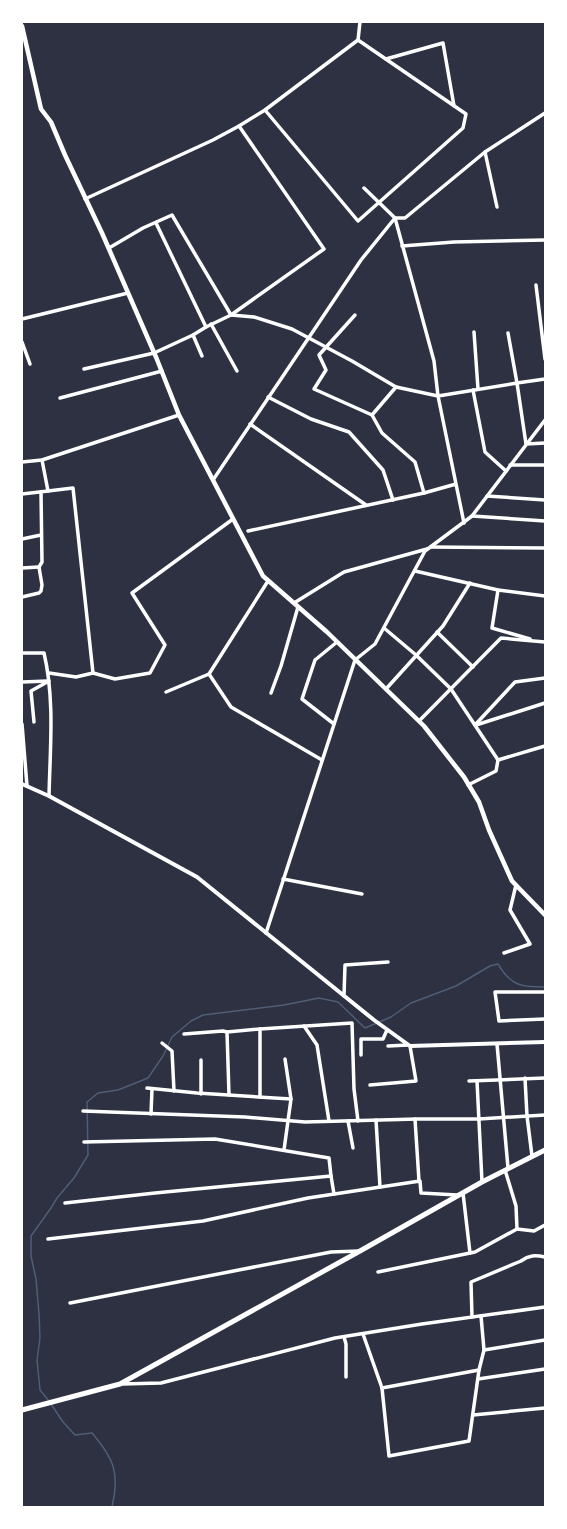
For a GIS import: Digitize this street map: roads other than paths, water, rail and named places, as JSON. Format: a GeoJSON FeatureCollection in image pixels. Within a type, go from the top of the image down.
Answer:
{"type":"FeatureCollection","features":[{"type":"Feature","properties":{"kind":"main road"},"geometry":{"type":"LineString","coordinates":[[22,26],[41,109],[51,122],[85,199],[109,248],[179,414],[263,576],[337,642],[386,689],[419,721],[442,748],[478,802],[512,881],[545,916]]}},
{"type":"Feature","properties":{"kind":"main road"},"geometry":{"type":"LineString","coordinates":[[22,1410],[120,1384],[460,1194],[545,1150]]}},
{"type":"Feature","properties":{"kind":"street"},"geometry":{"type":"LineString","coordinates":[[85,199],[213,140],[265,110],[358,40],[360,22]]}},
{"type":"Feature","properties":{"kind":"street"},"geometry":{"type":"LineString","coordinates":[[265,110],[358,221],[463,128],[466,114],[358,40]]}},
{"type":"Feature","properties":{"kind":"street"},"geometry":{"type":"LineString","coordinates":[[386,59],[443,44],[454,106]]}},
{"type":"Feature","properties":{"kind":"street"},"geometry":{"type":"LineString","coordinates":[[395,218],[405,218],[485,152],[545,113]]}},
{"type":"Feature","properties":{"kind":"street"},"geometry":{"type":"LineString","coordinates":[[84,369],[154,353],[194,335],[211,324],[232,315],[324,249],[238,126]]}},
{"type":"Feature","properties":{"kind":"street"},"geometry":{"type":"LineString","coordinates":[[485,152],[497,207]]}},
{"type":"Feature","properties":{"kind":"street"},"geometry":{"type":"LineString","coordinates":[[364,188],[395,218],[434,361],[438,396],[464,523]]}},
{"type":"Feature","properties":{"kind":"street"},"geometry":{"type":"LineString","coordinates":[[109,248],[143,228],[172,215],[232,315]]}},
{"type":"Feature","properties":{"kind":"street"},"geometry":{"type":"LineString","coordinates":[[213,480],[361,260],[395,218]]}},
{"type":"Feature","properties":{"kind":"street"},"geometry":{"type":"LineString","coordinates":[[156,223],[206,327]]}},
{"type":"Feature","properties":{"kind":"street"},"geometry":{"type":"LineString","coordinates":[[402,246],[454,242],[545,240]]}},
{"type":"Feature","properties":{"kind":"street"},"geometry":{"type":"LineString","coordinates":[[536,285],[545,359]]}},
{"type":"Feature","properties":{"kind":"street"},"geometry":{"type":"LineString","coordinates":[[22,319],[128,293]]}},
{"type":"Feature","properties":{"kind":"street"},"geometry":{"type":"LineString","coordinates":[[539,309],[545,309]]}},
{"type":"Feature","properties":{"kind":"street"},"geometry":{"type":"LineString","coordinates":[[232,315],[254,317],[292,329],[352,361],[396,387],[438,396],[545,379]]}},
{"type":"Feature","properties":{"kind":"street"},"geometry":{"type":"LineString","coordinates":[[355,315],[319,355],[326,370],[314,389],[372,415],[382,432],[415,462],[424,493]]}},
{"type":"Feature","properties":{"kind":"street"},"geometry":{"type":"LineString","coordinates":[[211,324],[238,371]]}},
{"type":"Feature","properties":{"kind":"street"},"geometry":{"type":"LineString","coordinates":[[474,332],[478,389]]}},
{"type":"Feature","properties":{"kind":"street"},"geometry":{"type":"LineString","coordinates":[[508,333],[526,444]]}},
{"type":"Feature","properties":{"kind":"street"},"geometry":{"type":"LineString","coordinates":[[194,335],[202,356]]}},
{"type":"Feature","properties":{"kind":"street"},"geometry":{"type":"LineString","coordinates":[[22,342],[30,364]]}},
{"type":"Feature","properties":{"kind":"street"},"geometry":{"type":"LineString","coordinates":[[60,398],[162,371]]}},
{"type":"Feature","properties":{"kind":"street"},"geometry":{"type":"LineString","coordinates":[[372,415],[396,387]]}},
{"type":"Feature","properties":{"kind":"street"},"geometry":{"type":"LineString","coordinates":[[473,390],[485,452],[506,471]]}},
{"type":"Feature","properties":{"kind":"street"},"geometry":{"type":"LineString","coordinates":[[268,397],[311,419],[349,432],[383,470],[392,500]]}},
{"type":"Feature","properties":{"kind":"street"},"geometry":{"type":"LineString","coordinates":[[22,462],[42,460],[179,414]]}},
{"type":"Feature","properties":{"kind":"street"},"geometry":{"type":"LineString","coordinates":[[266,933],[355,660],[375,644],[425,551],[472,516],[545,420]]}},
{"type":"Feature","properties":{"kind":"street"},"geometry":{"type":"LineString","coordinates":[[250,424],[366,506]]}},
{"type":"Feature","properties":{"kind":"street"},"geometry":{"type":"LineString","coordinates":[[526,444],[544,443],[545,448]]}},
{"type":"Feature","properties":{"kind":"street"},"geometry":{"type":"LineString","coordinates":[[42,460],[48,492]]}},
{"type":"Feature","properties":{"kind":"street"},"geometry":{"type":"LineString","coordinates":[[510,465],[545,465]]}},
{"type":"Feature","properties":{"kind":"street"},"geometry":{"type":"LineString","coordinates":[[248,531],[424,493],[456,484]]}},
{"type":"Feature","properties":{"kind":"street"},"geometry":{"type":"LineString","coordinates":[[22,494],[73,488],[93,673]]}},
{"type":"Feature","properties":{"kind":"street"},"geometry":{"type":"LineString","coordinates":[[22,597],[39,594],[41,591],[42,585],[39,567],[42,562],[40,492]]}},
{"type":"Feature","properties":{"kind":"street"},"geometry":{"type":"LineString","coordinates":[[487,496],[545,500]]}},
{"type":"Feature","properties":{"kind":"street"},"geometry":{"type":"LineString","coordinates":[[472,516],[545,521]]}},
{"type":"Feature","properties":{"kind":"street"},"geometry":{"type":"LineString","coordinates":[[49,673],[76,677],[93,673],[114,679],[150,673],[165,645],[132,593],[233,519]]}},
{"type":"Feature","properties":{"kind":"street"},"geometry":{"type":"LineString","coordinates":[[22,539],[41,535]]}},
{"type":"Feature","properties":{"kind":"street"},"geometry":{"type":"LineString","coordinates":[[294,603],[344,572],[429,548],[545,548]]}},
{"type":"Feature","properties":{"kind":"street"},"geometry":{"type":"LineString","coordinates":[[22,568],[39,567]]}},
{"type":"Feature","properties":{"kind":"street"},"geometry":{"type":"LineString","coordinates":[[415,571],[498,590],[545,596]]}},
{"type":"Feature","properties":{"kind":"street"},"geometry":{"type":"LineString","coordinates":[[166,692],[209,674],[268,581]]}},
{"type":"Feature","properties":{"kind":"street"},"geometry":{"type":"LineString","coordinates":[[386,689],[443,626],[470,583]]}},
{"type":"Feature","properties":{"kind":"street"},"geometry":{"type":"LineString","coordinates":[[498,590],[492,628],[539,641]]}},
{"type":"Feature","properties":{"kind":"street"},"geometry":{"type":"LineString","coordinates":[[271,693],[281,666],[298,607]]}},
{"type":"Feature","properties":{"kind":"street"},"geometry":{"type":"LineString","coordinates":[[384,628],[416,655],[451,689],[498,760],[496,771],[468,785]]}},
{"type":"Feature","properties":{"kind":"street"},"geometry":{"type":"LineString","coordinates":[[437,632],[473,667]]}},
{"type":"Feature","properties":{"kind":"street"},"geometry":{"type":"LineString","coordinates":[[419,721],[501,638],[545,642]]}},
{"type":"Feature","properties":{"kind":"street"},"geometry":{"type":"LineString","coordinates":[[334,724],[302,699],[314,660],[337,642]]}},
{"type":"Feature","properties":{"kind":"street"},"geometry":{"type":"LineString","coordinates":[[22,654],[44,654],[49,673],[51,725],[49,796]]}},
{"type":"Feature","properties":{"kind":"street"},"geometry":{"type":"LineString","coordinates":[[209,674],[231,707],[322,760]]}},
{"type":"Feature","properties":{"kind":"street"},"geometry":{"type":"LineString","coordinates":[[475,725],[515,682],[545,678]]}},
{"type":"Feature","properties":{"kind":"street"},"geometry":{"type":"LineString","coordinates":[[22,682],[49,681]]}},
{"type":"Feature","properties":{"kind":"street"},"geometry":{"type":"LineString","coordinates":[[34,722],[31,691],[49,681]]}},
{"type":"Feature","properties":{"kind":"street"},"geometry":{"type":"LineString","coordinates":[[475,725],[545,703]]}},
{"type":"Feature","properties":{"kind":"street"},"geometry":{"type":"LineString","coordinates":[[22,724],[27,786]]}},
{"type":"Feature","properties":{"kind":"street"},"geometry":{"type":"LineString","coordinates":[[498,760],[545,746]]}},
{"type":"Feature","properties":{"kind":"street"},"geometry":{"type":"LineString","coordinates":[[22,784],[49,796],[197,877],[344,996],[409,1046],[416,1081],[370,1084]]}},
{"type":"Feature","properties":{"kind":"street"},"geometry":{"type":"LineString","coordinates":[[283,879],[362,894]]}},
{"type":"Feature","properties":{"kind":"street"},"geometry":{"type":"LineString","coordinates":[[504,953],[530,944],[510,910],[516,885]]}},
{"type":"Feature","properties":{"kind":"street"},"geometry":{"type":"LineString","coordinates":[[344,996],[345,964],[388,962]]}},
{"type":"Feature","properties":{"kind":"street"},"geometry":{"type":"LineString","coordinates":[[545,992],[495,992],[499,1021],[545,1019]]}},
{"type":"Feature","properties":{"kind":"street"},"geometry":{"type":"LineString","coordinates":[[184,1034],[352,1023],[354,1089],[358,1121]]}},
{"type":"Feature","properties":{"kind":"street"},"geometry":{"type":"LineString","coordinates":[[304,1026],[317,1045],[329,1121]]}},
{"type":"Feature","properties":{"kind":"street"},"geometry":{"type":"LineString","coordinates":[[260,1029],[260,1097]]}},
{"type":"Feature","properties":{"kind":"street"},"geometry":{"type":"LineString","coordinates":[[361,1055],[360,1039],[383,1039],[387,1030]]}},
{"type":"Feature","properties":{"kind":"street"},"geometry":{"type":"LineString","coordinates":[[227,1032],[229,1095]]}},
{"type":"Feature","properties":{"kind":"street"},"geometry":{"type":"LineString","coordinates":[[388,1046],[545,1042]]}},
{"type":"Feature","properties":{"kind":"street"},"geometry":{"type":"LineString","coordinates":[[162,1044],[172,1051],[174,1091]]}},
{"type":"Feature","properties":{"kind":"street"},"geometry":{"type":"LineString","coordinates":[[497,1044],[504,1117],[506,1169],[516,1206],[517,1230]]}},
{"type":"Feature","properties":{"kind":"street"},"geometry":{"type":"LineString","coordinates":[[284,1150],[291,1099],[285,1059]]}},
{"type":"Feature","properties":{"kind":"street"},"geometry":{"type":"LineString","coordinates":[[201,1060],[201,1094]]}},
{"type":"Feature","properties":{"kind":"street"},"geometry":{"type":"LineString","coordinates":[[525,1078],[527,1116],[532,1156]]}},
{"type":"Feature","properties":{"kind":"street"},"geometry":{"type":"LineString","coordinates":[[469,1081],[545,1078]]}},
{"type":"Feature","properties":{"kind":"street"},"geometry":{"type":"LineString","coordinates":[[477,1081],[482,1182]]}},
{"type":"Feature","properties":{"kind":"street"},"geometry":{"type":"LineString","coordinates":[[147,1088],[201,1094],[291,1099]]}},
{"type":"Feature","properties":{"kind":"street"},"geometry":{"type":"LineString","coordinates":[[151,1114],[152,1089]]}},
{"type":"Feature","properties":{"kind":"street"},"geometry":{"type":"LineString","coordinates":[[83,1111],[245,1117],[287,1121],[479,1119],[545,1115]]}},
{"type":"Feature","properties":{"kind":"street"},"geometry":{"type":"LineString","coordinates":[[416,1119],[421,1193],[460,1194],[470,1253]]}},
{"type":"Feature","properties":{"kind":"street"},"geometry":{"type":"LineString","coordinates":[[376,1120],[380,1187]]}},
{"type":"Feature","properties":{"kind":"street"},"geometry":{"type":"LineString","coordinates":[[348,1121],[352,1148]]}},
{"type":"Feature","properties":{"kind":"street"},"geometry":{"type":"LineString","coordinates":[[84,1142],[215,1139],[329,1158],[334,1194]]}},
{"type":"Feature","properties":{"kind":"street"},"geometry":{"type":"LineString","coordinates":[[65,1204],[155,1193],[331,1176]]}},
{"type":"Feature","properties":{"kind":"street"},"geometry":{"type":"LineString","coordinates":[[48,1239],[203,1221],[334,1194],[419,1181]]}},
{"type":"Feature","properties":{"kind":"street"},"geometry":{"type":"LineString","coordinates":[[378,1272],[475,1252],[517,1230],[534,1231],[545,1225]]}},
{"type":"Feature","properties":{"kind":"street"},"geometry":{"type":"LineString","coordinates":[[70,1303],[330,1252],[360,1251]]}},
{"type":"Feature","properties":{"kind":"street"},"geometry":{"type":"LineString","coordinates":[[472,1317],[471,1282],[521,1261],[526,1257],[536,1255],[545,1257]]}},
{"type":"Feature","properties":{"kind":"street"},"geometry":{"type":"LineString","coordinates":[[120,1384],[161,1383],[344,1337],[545,1307]]}},
{"type":"Feature","properties":{"kind":"street"},"geometry":{"type":"LineString","coordinates":[[363,1334],[382,1388],[389,1456],[470,1441],[479,1370],[484,1350],[481,1316]]}},
{"type":"Feature","properties":{"kind":"street"},"geometry":{"type":"LineString","coordinates":[[344,1337],[346,1344],[346,1377]]}},
{"type":"Feature","properties":{"kind":"street"},"geometry":{"type":"LineString","coordinates":[[484,1350],[545,1340]]}},
{"type":"Feature","properties":{"kind":"street"},"geometry":{"type":"LineString","coordinates":[[478,1379],[545,1369]]}},
{"type":"Feature","properties":{"kind":"street"},"geometry":{"type":"LineString","coordinates":[[382,1388],[479,1370]]}},
{"type":"Feature","properties":{"kind":"street"},"geometry":{"type":"LineString","coordinates":[[473,1415],[545,1408]]}},
{"type":"Feature","properties":{"kind":"waterway"},"geometry":{"type":"LineString","coordinates":[[49,1401],[40,1390],[37,1360],[40,1338],[39,1314],[36,1279],[31,1256],[31,1236],[57,1198],[74,1178],[88,1155],[87,1102],[98,1093],[118,1090],[148,1078],[163,1056],[172,1037],[191,1021],[203,1015],[284,1005],[319,998],[338,1002],[365,1028],[391,1017],[411,1003],[456,986],[490,966],[498,964],[507,977],[517,984],[523,986],[545,987]]}},
{"type":"Feature","properties":{"kind":"waterway"},"geometry":{"type":"LineString","coordinates":[[51,1404],[63,1422],[75,1435],[92,1433],[106,1451],[115,1476],[112,1507]]}}]}
